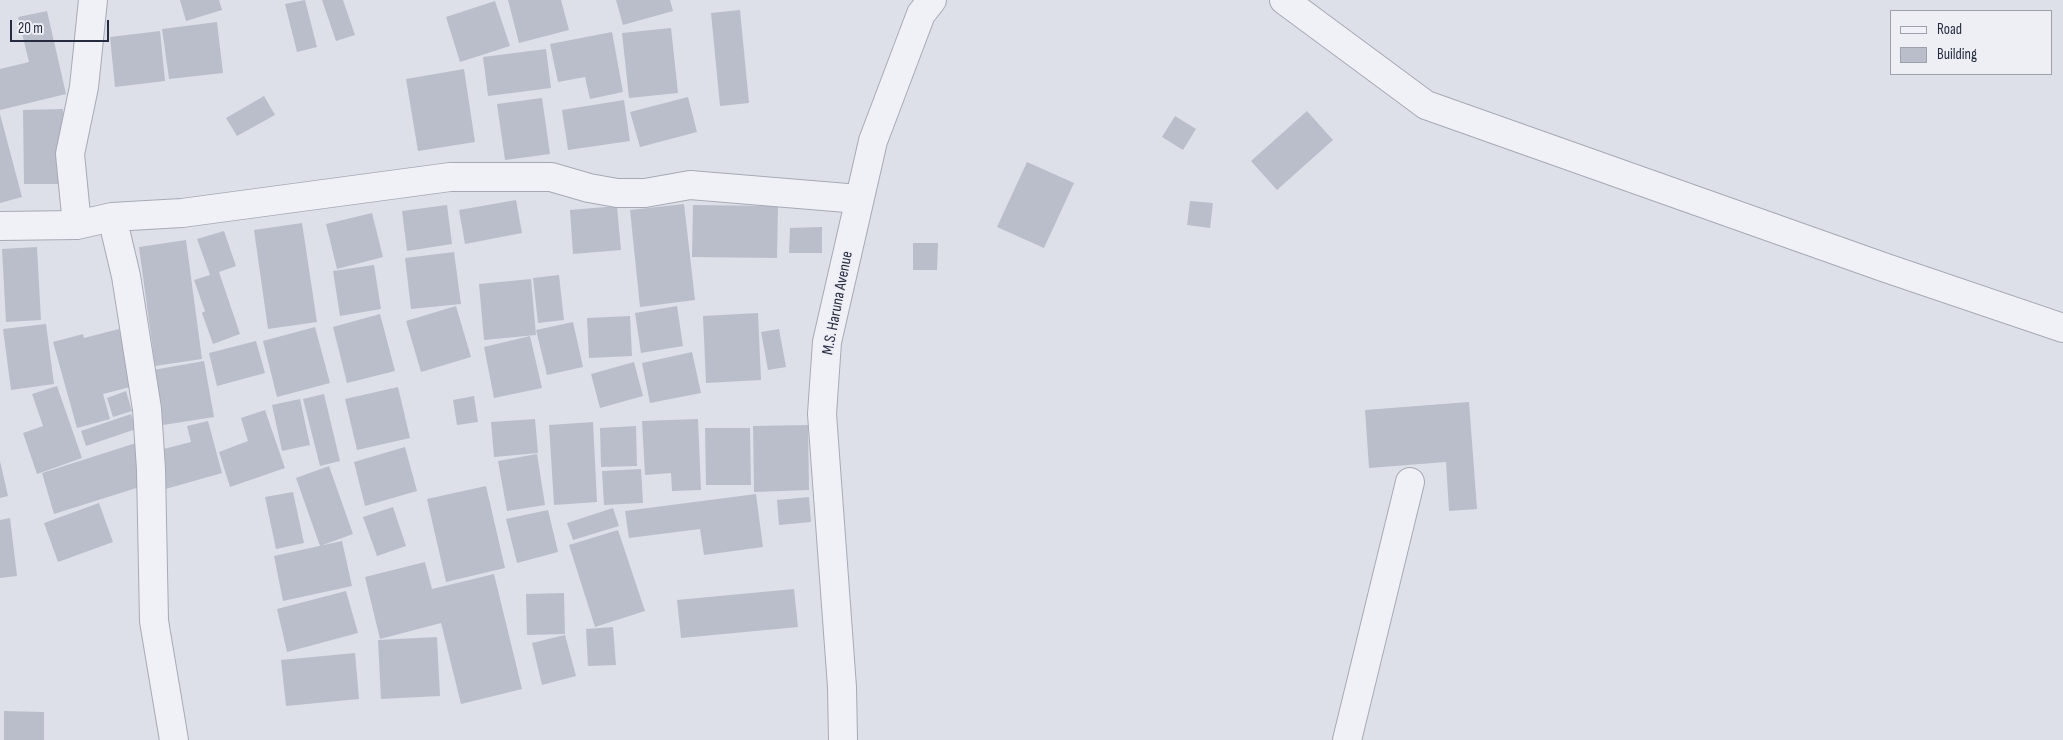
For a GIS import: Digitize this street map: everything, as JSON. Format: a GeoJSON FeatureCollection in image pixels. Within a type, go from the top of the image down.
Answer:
{"type":"FeatureCollection","features":[{"type":"Feature","properties":{"kind":"street"},"geometry":{"type":"LineString","coordinates":[[77,226],[70,154],[84,87],[93,0]]}},
{"type":"Feature","properties":{"kind":"street","name":"M.S. Haruna Avenue"},"geometry":{"type":"LineString","coordinates":[[843,740],[842,687],[822,414],[827,342],[873,142],[921,14],[932,0]]}},
{"type":"Feature","properties":{"kind":"street"},"geometry":{"type":"LineString","coordinates":[[1284,0],[1426,105],[1886,268],[2063,328]]}},
{"type":"Feature","properties":{"kind":"street"},"geometry":{"type":"LineString","coordinates":[[0,226],[77,226],[112,217],[182,213],[450,177],[552,177],[589,188],[617,193],[645,193],[690,185],[859,199]]}},
{"type":"Feature","properties":{"kind":"street"},"geometry":{"type":"LineString","coordinates":[[112,217],[126,276],[147,409],[151,469],[154,620],[174,740]]}},
{"type":"Feature","properties":{"kind":"street"},"geometry":{"type":"LineString","coordinates":[[1347,740],[1410,482]]}},
{"type":"Feature","properties":{"kind":"building"},"geometry":{"type":"Polygon","coordinates":[[[180,0],[219,0],[222,10],[186,21],[180,0]]]}},
{"type":"Feature","properties":{"kind":"building"},"geometry":{"type":"Polygon","coordinates":[[[305,0],[317,47],[297,52],[285,4],[305,0]]]}},
{"type":"Feature","properties":{"kind":"building"},"geometry":{"type":"Polygon","coordinates":[[[322,0],[343,0],[355,35],[336,41],[322,0]]]}},
{"type":"Feature","properties":{"kind":"building"},"geometry":{"type":"Polygon","coordinates":[[[508,0],[561,0],[569,30],[519,43],[508,0]]]}},
{"type":"Feature","properties":{"kind":"building"},"geometry":{"type":"Polygon","coordinates":[[[616,0],[670,0],[673,11],[623,25],[616,0]]]}},
{"type":"Feature","properties":{"kind":"building"},"geometry":{"type":"Polygon","coordinates":[[[495,1],[510,46],[460,62],[446,17],[495,1]]]}},
{"type":"Feature","properties":{"kind":"building"},"geometry":{"type":"Polygon","coordinates":[[[740,10],[749,103],[720,106],[711,13],[740,10]]]}},
{"type":"Feature","properties":{"kind":"building"},"geometry":{"type":"Polygon","coordinates":[[[47,11],[66,94],[0,110],[0,69],[29,62],[18,17],[47,11]]]}},
{"type":"Feature","properties":{"kind":"building"},"geometry":{"type":"Polygon","coordinates":[[[217,22],[223,73],[169,79],[162,29],[217,22]]]}},
{"type":"Feature","properties":{"kind":"building"},"geometry":{"type":"Polygon","coordinates":[[[671,28],[678,93],[629,98],[622,33],[671,28]]]}},
{"type":"Feature","properties":{"kind":"building"},"geometry":{"type":"Polygon","coordinates":[[[160,31],[165,81],[115,87],[110,37],[160,31]]]}},
{"type":"Feature","properties":{"kind":"building"},"geometry":{"type":"Polygon","coordinates":[[[612,32],[623,92],[590,99],[585,77],[558,82],[550,44],[612,32]]]}},
{"type":"Feature","properties":{"kind":"building"},"geometry":{"type":"Polygon","coordinates":[[[546,49],[551,88],[488,96],[483,57],[546,49]]]}},
{"type":"Feature","properties":{"kind":"building"},"geometry":{"type":"Polygon","coordinates":[[[464,69],[475,142],[418,151],[406,79],[464,69]]]}},
{"type":"Feature","properties":{"kind":"building"},"geometry":{"type":"Polygon","coordinates":[[[264,96],[275,115],[237,136],[226,118],[264,96]]]}},
{"type":"Feature","properties":{"kind":"building"},"geometry":{"type":"Polygon","coordinates":[[[688,97],[697,132],[640,147],[630,112],[688,97]]]}},
{"type":"Feature","properties":{"kind":"building"},"geometry":{"type":"Polygon","coordinates":[[[542,98],[550,154],[505,160],[497,104],[542,98]]]}},
{"type":"Feature","properties":{"kind":"building"},"geometry":{"type":"Polygon","coordinates":[[[624,100],[630,141],[568,150],[562,110],[624,100]]]}},
{"type":"Feature","properties":{"kind":"building"},"geometry":{"type":"Polygon","coordinates":[[[63,109],[64,184],[24,184],[23,110],[63,109]]]}},
{"type":"Feature","properties":{"kind":"building"},"geometry":{"type":"Polygon","coordinates":[[[1307,111],[1333,140],[1277,190],[1251,161],[1307,111]]]}},
{"type":"Feature","properties":{"kind":"building"},"geometry":{"type":"Polygon","coordinates":[[[0,114],[22,197],[0,203],[0,114]]]}},
{"type":"Feature","properties":{"kind":"building"},"geometry":{"type":"Polygon","coordinates":[[[1175,116],[1196,129],[1183,150],[1162,137],[1175,116]]]}},
{"type":"Feature","properties":{"kind":"building"},"geometry":{"type":"Polygon","coordinates":[[[1027,162],[1074,183],[1044,248],[997,227],[1027,162]]]}},
{"type":"Feature","properties":{"kind":"building"},"geometry":{"type":"Polygon","coordinates":[[[516,200],[522,233],[465,244],[459,210],[516,200]]]}},
{"type":"Feature","properties":{"kind":"building"},"geometry":{"type":"Polygon","coordinates":[[[1190,201],[1213,203],[1210,228],[1187,225],[1190,201]]]}},
{"type":"Feature","properties":{"kind":"building"},"geometry":{"type":"Polygon","coordinates":[[[684,204],[695,300],[640,307],[630,210],[684,204]]]}},
{"type":"Feature","properties":{"kind":"building"},"geometry":{"type":"Polygon","coordinates":[[[447,205],[452,244],[407,251],[402,211],[447,205]]]}},
{"type":"Feature","properties":{"kind":"building"},"geometry":{"type":"Polygon","coordinates":[[[693,205],[778,206],[777,258],[692,257],[693,205]]]}},
{"type":"Feature","properties":{"kind":"building"},"geometry":{"type":"Polygon","coordinates":[[[617,206],[621,250],[573,254],[570,210],[617,206]]]}},
{"type":"Feature","properties":{"kind":"building"},"geometry":{"type":"Polygon","coordinates":[[[372,213],[383,257],[337,269],[326,224],[372,213]]]}},
{"type":"Feature","properties":{"kind":"building"},"geometry":{"type":"Polygon","coordinates":[[[302,223],[317,322],[268,329],[254,230],[302,223]]]}},
{"type":"Feature","properties":{"kind":"building"},"geometry":{"type":"Polygon","coordinates":[[[822,227],[822,253],[789,253],[790,228],[822,227]]]}},
{"type":"Feature","properties":{"kind":"building"},"geometry":{"type":"Polygon","coordinates":[[[224,231],[236,266],[219,272],[240,334],[213,344],[202,313],[205,311],[194,280],[210,275],[197,239],[224,231]]]}},
{"type":"Feature","properties":{"kind":"building"},"geometry":{"type":"Polygon","coordinates":[[[186,240],[202,359],[155,366],[139,247],[186,240]]]}},
{"type":"Feature","properties":{"kind":"building"},"geometry":{"type":"Polygon","coordinates":[[[913,243],[938,243],[937,270],[913,270],[913,243]]]}},
{"type":"Feature","properties":{"kind":"building"},"geometry":{"type":"Polygon","coordinates":[[[37,247],[41,320],[6,322],[2,249],[37,247]]]}},
{"type":"Feature","properties":{"kind":"building"},"geometry":{"type":"Polygon","coordinates":[[[454,252],[461,304],[411,309],[405,258],[454,252]]]}},
{"type":"Feature","properties":{"kind":"building"},"geometry":{"type":"Polygon","coordinates":[[[374,265],[381,309],[340,316],[333,271],[374,265]]]}},
{"type":"Feature","properties":{"kind":"building"},"geometry":{"type":"Polygon","coordinates":[[[559,275],[564,320],[538,323],[533,278],[559,275]]]}},
{"type":"Feature","properties":{"kind":"building"},"geometry":{"type":"Polygon","coordinates":[[[531,279],[536,335],[484,340],[479,284],[531,279]]]}},
{"type":"Feature","properties":{"kind":"building"},"geometry":{"type":"Polygon","coordinates":[[[456,306],[471,357],[421,372],[406,321],[456,306]]]}},
{"type":"Feature","properties":{"kind":"building"},"geometry":{"type":"Polygon","coordinates":[[[677,306],[683,346],[641,353],[635,313],[677,306]]]}},
{"type":"Feature","properties":{"kind":"building"},"geometry":{"type":"Polygon","coordinates":[[[758,313],[761,380],[706,383],[703,316],[758,313]]]}},
{"type":"Feature","properties":{"kind":"building"},"geometry":{"type":"Polygon","coordinates":[[[380,314],[395,371],[347,383],[333,327],[380,314]]]}},
{"type":"Feature","properties":{"kind":"building"},"geometry":{"type":"Polygon","coordinates":[[[630,316],[632,356],[589,358],[587,318],[630,316]]]}},
{"type":"Feature","properties":{"kind":"building"},"geometry":{"type":"Polygon","coordinates":[[[573,322],[583,367],[547,375],[536,330],[573,322]]]}},
{"type":"Feature","properties":{"kind":"building"},"geometry":{"type":"Polygon","coordinates":[[[46,324],[54,384],[11,390],[3,329],[46,324]]]}},
{"type":"Feature","properties":{"kind":"building"},"geometry":{"type":"Polygon","coordinates":[[[315,327],[330,383],[277,397],[263,341],[315,327]]]}},
{"type":"Feature","properties":{"kind":"building"},"geometry":{"type":"Polygon","coordinates":[[[119,329],[134,386],[103,394],[110,419],[77,428],[53,342],[83,334],[84,338],[119,329]]]}},
{"type":"Feature","properties":{"kind":"building"},"geometry":{"type":"Polygon","coordinates":[[[779,329],[786,367],[768,370],[761,332],[779,329]]]}},
{"type":"Feature","properties":{"kind":"building"},"geometry":{"type":"Polygon","coordinates":[[[530,336],[542,388],[494,398],[484,347],[530,336]]]}},
{"type":"Feature","properties":{"kind":"building"},"geometry":{"type":"Polygon","coordinates":[[[256,341],[265,373],[217,386],[209,353],[256,341]]]}},
{"type":"Feature","properties":{"kind":"building"},"geometry":{"type":"Polygon","coordinates":[[[692,352],[701,393],[650,403],[642,363],[692,352]]]}},
{"type":"Feature","properties":{"kind":"building"},"geometry":{"type":"Polygon","coordinates":[[[204,361],[214,417],[163,425],[153,370],[204,361]]]}},
{"type":"Feature","properties":{"kind":"building"},"geometry":{"type":"Polygon","coordinates":[[[634,362],[643,396],[600,408],[591,374],[634,362]]]}},
{"type":"Feature","properties":{"kind":"building"},"geometry":{"type":"Polygon","coordinates":[[[57,386],[82,458],[37,474],[23,433],[43,426],[32,394],[57,386]]]}},
{"type":"Feature","properties":{"kind":"building"},"geometry":{"type":"Polygon","coordinates":[[[398,387],[410,438],[357,450],[345,399],[398,387]]]}},
{"type":"Feature","properties":{"kind":"building"},"geometry":{"type":"Polygon","coordinates":[[[126,391],[132,411],[113,417],[107,398],[126,391]]]}},
{"type":"Feature","properties":{"kind":"building"},"geometry":{"type":"Polygon","coordinates":[[[324,394],[340,461],[320,466],[303,399],[324,394]]]}},
{"type":"Feature","properties":{"kind":"building"},"geometry":{"type":"Polygon","coordinates":[[[474,396],[478,422],[457,425],[453,400],[474,396]]]}},
{"type":"Feature","properties":{"kind":"building"},"geometry":{"type":"Polygon","coordinates":[[[300,399],[310,445],[282,451],[272,405],[300,399]]]}},
{"type":"Feature","properties":{"kind":"building"},"geometry":{"type":"Polygon","coordinates":[[[1469,402],[1477,509],[1449,511],[1446,462],[1369,468],[1365,410],[1469,402]]]}},
{"type":"Feature","properties":{"kind":"building"},"geometry":{"type":"Polygon","coordinates":[[[265,410],[285,468],[230,487],[219,452],[248,441],[241,418],[265,410]]]}},
{"type":"Feature","properties":{"kind":"building"},"geometry":{"type":"Polygon","coordinates":[[[131,414],[136,429],[86,446],[81,431],[131,414]]]}},
{"type":"Feature","properties":{"kind":"building"},"geometry":{"type":"Polygon","coordinates":[[[535,419],[538,453],[494,457],[491,422],[535,419]]]}},
{"type":"Feature","properties":{"kind":"building"},"geometry":{"type":"Polygon","coordinates":[[[698,419],[701,490],[672,491],[671,473],[645,475],[642,421],[698,419]]]}},
{"type":"Feature","properties":{"kind":"building"},"geometry":{"type":"Polygon","coordinates":[[[208,421],[222,473],[162,490],[152,452],[191,442],[187,426],[208,421]]]}},
{"type":"Feature","properties":{"kind":"building"},"geometry":{"type":"Polygon","coordinates":[[[593,422],[597,502],[554,505],[549,425],[593,422]]]}},
{"type":"Feature","properties":{"kind":"building"},"geometry":{"type":"Polygon","coordinates":[[[808,425],[809,490],[754,492],[753,426],[808,425]]]}},
{"type":"Feature","properties":{"kind":"building"},"geometry":{"type":"Polygon","coordinates":[[[636,426],[637,466],[601,467],[600,428],[636,426]]]}},
{"type":"Feature","properties":{"kind":"building"},"geometry":{"type":"Polygon","coordinates":[[[705,428],[750,428],[751,485],[706,485],[705,428]]]}},
{"type":"Feature","properties":{"kind":"building"},"geometry":{"type":"Polygon","coordinates":[[[136,443],[149,484],[54,514],[42,473],[136,443]]]}},
{"type":"Feature","properties":{"kind":"building"},"geometry":{"type":"Polygon","coordinates":[[[405,447],[417,491],[365,506],[354,462],[405,447]]]}},
{"type":"Feature","properties":{"kind":"building"},"geometry":{"type":"Polygon","coordinates":[[[537,454],[545,505],[507,511],[498,461],[537,454]]]}},
{"type":"Feature","properties":{"kind":"building"},"geometry":{"type":"Polygon","coordinates":[[[0,461],[8,496],[0,498],[0,461]]]}},
{"type":"Feature","properties":{"kind":"building"},"geometry":{"type":"Polygon","coordinates":[[[329,466],[353,534],[320,546],[296,478],[329,466]]]}},
{"type":"Feature","properties":{"kind":"building"},"geometry":{"type":"Polygon","coordinates":[[[641,469],[643,503],[604,505],[602,471],[641,469]]]}},
{"type":"Feature","properties":{"kind":"building"},"geometry":{"type":"Polygon","coordinates":[[[486,486],[505,568],[446,582],[427,499],[486,486]]]}},
{"type":"Feature","properties":{"kind":"building"},"geometry":{"type":"Polygon","coordinates":[[[293,492],[304,543],[276,549],[265,497],[293,492]]]}},
{"type":"Feature","properties":{"kind":"building"},"geometry":{"type":"Polygon","coordinates":[[[756,494],[763,547],[704,555],[700,529],[629,538],[625,511],[756,494]]]}},
{"type":"Feature","properties":{"kind":"building"},"geometry":{"type":"Polygon","coordinates":[[[809,497],[811,522],[779,525],[777,500],[809,497]]]}},
{"type":"Feature","properties":{"kind":"building"},"geometry":{"type":"Polygon","coordinates":[[[99,503],[113,542],[58,562],[44,523],[99,503]]]}},
{"type":"Feature","properties":{"kind":"building"},"geometry":{"type":"Polygon","coordinates":[[[393,507],[406,546],[377,556],[363,517],[393,507]]]}},
{"type":"Feature","properties":{"kind":"building"},"geometry":{"type":"Polygon","coordinates":[[[613,508],[619,526],[573,540],[567,523],[613,508]]]}},
{"type":"Feature","properties":{"kind":"building"},"geometry":{"type":"Polygon","coordinates":[[[548,510],[558,552],[517,563],[506,519],[548,510]]]}},
{"type":"Feature","properties":{"kind":"building"},"geometry":{"type":"Polygon","coordinates":[[[10,518],[17,576],[0,578],[0,520],[10,518]]]}},
{"type":"Feature","properties":{"kind":"building"},"geometry":{"type":"Polygon","coordinates":[[[618,530],[645,611],[595,627],[569,545],[618,530]]]}},
{"type":"Feature","properties":{"kind":"building"},"geometry":{"type":"Polygon","coordinates":[[[342,541],[352,586],[283,601],[274,556],[342,541]]]}},
{"type":"Feature","properties":{"kind":"building"},"geometry":{"type":"Polygon","coordinates":[[[425,562],[432,589],[494,574],[522,689],[461,704],[441,623],[380,639],[365,577],[425,562]]]}},
{"type":"Feature","properties":{"kind":"building"},"geometry":{"type":"Polygon","coordinates":[[[794,589],[798,627],[681,638],[677,600],[794,589]]]}},
{"type":"Feature","properties":{"kind":"building"},"geometry":{"type":"Polygon","coordinates":[[[346,591],[358,633],[287,652],[277,609],[346,591]]]}},
{"type":"Feature","properties":{"kind":"building"},"geometry":{"type":"Polygon","coordinates":[[[564,593],[565,634],[527,635],[526,594],[564,593]]]}},
{"type":"Feature","properties":{"kind":"building"},"geometry":{"type":"Polygon","coordinates":[[[613,627],[616,665],[588,666],[586,629],[613,627]]]}},
{"type":"Feature","properties":{"kind":"building"},"geometry":{"type":"Polygon","coordinates":[[[565,635],[576,676],[542,685],[532,643],[565,635]]]}},
{"type":"Feature","properties":{"kind":"building"},"geometry":{"type":"Polygon","coordinates":[[[437,637],[440,696],[381,699],[378,640],[437,637]]]}},
{"type":"Feature","properties":{"kind":"building"},"geometry":{"type":"Polygon","coordinates":[[[355,653],[359,699],[286,706],[281,660],[355,653]]]}},
{"type":"Feature","properties":{"kind":"building"},"geometry":{"type":"Polygon","coordinates":[[[4,711],[44,712],[44,740],[4,740],[4,711]]]}}]}
